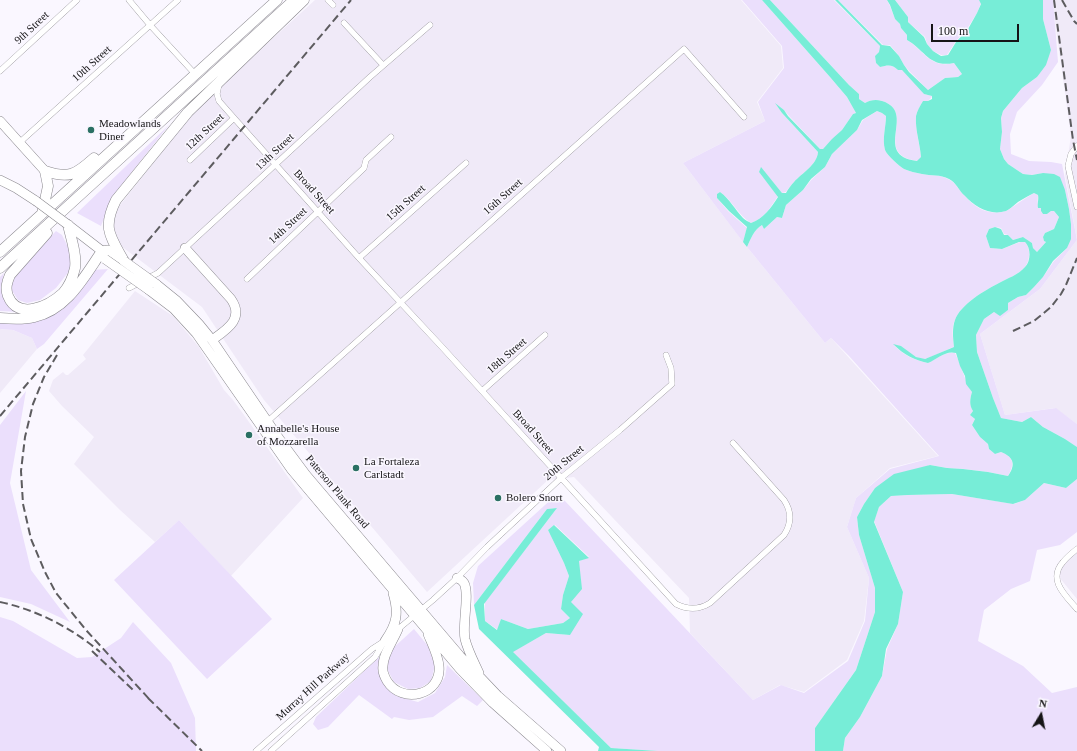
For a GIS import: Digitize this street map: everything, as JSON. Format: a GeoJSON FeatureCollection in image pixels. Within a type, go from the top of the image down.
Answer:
{"type":"FeatureCollection","features":[{"type":"Feature","properties":{"kind":"highway"},"geometry":{"type":"LineString","coordinates":[[0,252],[277,0]]}},
{"type":"Feature","properties":{"kind":"highway"},"geometry":{"type":"LineString","coordinates":[[0,268],[294,0]]}},
{"type":"Feature","properties":{"kind":"highway"},"geometry":{"type":"LineString","coordinates":[[0,318],[34,318],[54,310],[71,295],[107,251],[110,234],[109,220],[111,210],[116,200],[181,120],[304,0]]}},
{"type":"Feature","properties":{"kind":"highway"},"geometry":{"type":"LineString","coordinates":[[42,214],[48,186],[45,171],[63,176],[70,174],[88,164],[115,140],[143,123]]}},
{"type":"Feature","properties":{"kind":"highway"},"geometry":{"type":"LineString","coordinates":[[68,225],[75,262],[74,272],[69,284],[53,301],[43,306],[32,310],[18,307],[12,302],[7,294],[7,282],[10,275],[84,191]]}},
{"type":"Feature","properties":{"kind":"highway"},"geometry":{"type":"LineString","coordinates":[[107,251],[124,261]]}},
{"type":"Feature","properties":{"kind":"main road"},"geometry":{"type":"LineString","coordinates":[[0,121],[45,171]]}},
{"type":"Feature","properties":{"kind":"main road","name":"Paterson Plank Road"},"geometry":{"type":"LineString","coordinates":[[0,180],[36,201],[107,251],[153,287],[168,293],[184,308],[212,340],[306,475],[418,613],[505,703],[561,751]]}},
{"type":"Feature","properties":{"kind":"main road"},"geometry":{"type":"LineString","coordinates":[[185,248],[230,299],[235,308],[235,316],[232,323],[226,330],[212,340]]}},
{"type":"Feature","properties":{"kind":"main road","name":"Paterson Plank Road"},"geometry":{"type":"LineString","coordinates":[[124,261],[153,287],[196,333],[291,469],[392,590],[418,613],[425,627],[467,677],[510,719],[547,751]]}},
{"type":"Feature","properties":{"kind":"main road"},"geometry":{"type":"LineString","coordinates":[[457,578],[462,581],[466,590],[464,628],[466,640],[482,680]]}},
{"type":"Feature","properties":{"kind":"main road"},"geometry":{"type":"LineString","coordinates":[[385,641],[393,629],[396,616],[396,602],[392,590]]}},
{"type":"Feature","properties":{"kind":"main road"},"geometry":{"type":"LineString","coordinates":[[398,629],[384,658],[383,672],[388,683],[395,690],[404,694],[413,695],[423,693],[431,688],[437,680],[439,671],[438,661],[425,627]]}},
{"type":"Feature","properties":{"kind":"street","name":"9th Street"},"geometry":{"type":"LineString","coordinates":[[0,71],[77,0]]}},
{"type":"Feature","properties":{"kind":"street"},"geometry":{"type":"LineString","coordinates":[[129,0],[150,25],[196,74]]}},
{"type":"Feature","properties":{"kind":"street","name":"10th Street"},"geometry":{"type":"LineString","coordinates":[[19,143],[178,0]]}},
{"type":"Feature","properties":{"kind":"street"},"geometry":{"type":"LineString","coordinates":[[328,0],[333,5]]}},
{"type":"Feature","properties":{"kind":"street"},"geometry":{"type":"LineString","coordinates":[[344,23],[383,65]]}},
{"type":"Feature","properties":{"kind":"street","name":"13th Street"},"geometry":{"type":"LineString","coordinates":[[130,288],[158,273],[383,65],[430,25]]}},
{"type":"Feature","properties":{"kind":"street","name":"16th Street"},"geometry":{"type":"LineString","coordinates":[[268,422],[400,302],[684,49],[744,117]]}},
{"type":"Feature","properties":{"kind":"street","name":"Broad Street"},"geometry":{"type":"LineString","coordinates":[[219,82],[217,94],[219,101],[234,118],[359,258],[676,604],[687,609],[699,608],[710,603],[784,535],[790,524],[790,511],[784,500],[733,443]]}},
{"type":"Feature","properties":{"kind":"street","name":"12th Street"},"geometry":{"type":"LineString","coordinates":[[190,160],[234,118]]}},
{"type":"Feature","properties":{"kind":"street","name":"14th Street"},"geometry":{"type":"LineString","coordinates":[[247,279],[364,168],[366,160],[391,137]]}},
{"type":"Feature","properties":{"kind":"street"},"geometry":{"type":"LineString","coordinates":[[1077,146],[1071,154],[1068,166],[1077,207]]}},
{"type":"Feature","properties":{"kind":"street","name":"15th Street"},"geometry":{"type":"LineString","coordinates":[[359,258],[466,163]]}},
{"type":"Feature","properties":{"kind":"street","name":"18th Street"},"geometry":{"type":"LineString","coordinates":[[482,391],[545,335]]}},
{"type":"Feature","properties":{"kind":"street","name":"20th Street"},"geometry":{"type":"LineString","coordinates":[[418,613],[457,578],[487,547],[561,478],[620,430],[672,384],[671,368],[666,355]]}},
{"type":"Feature","properties":{"kind":"street"},"geometry":{"type":"LineString","coordinates":[[1077,549],[1063,562],[1057,578],[1060,589],[1077,609]]}},
{"type":"Feature","properties":{"kind":"street","name":"Murray Hill Parkway"},"geometry":{"type":"LineString","coordinates":[[256,751],[366,653],[385,641],[418,613]]}},
{"type":"Feature","properties":{"kind":"street","name":"Murray Hill Parkway"},"geometry":{"type":"LineString","coordinates":[[270,751],[375,657],[385,641]]}},
{"type":"Feature","properties":{"kind":"shaded area"},"geometry":{"type":"Polygon","coordinates":[[[315,0],[741,0],[781,46],[783,68],[757,102],[765,121],[683,163],[747,247],[825,343],[831,338],[938,456],[890,468],[856,498],[847,527],[869,578],[864,621],[847,660],[804,692],[780,685],[753,700],[690,633],[689,598],[574,477],[548,480],[427,592],[264,400],[202,307],[113,240],[111,233],[117,209],[192,114],[315,0]]]}},
{"type":"Feature","properties":{"kind":"shaded area"},"geometry":{"type":"Polygon","coordinates":[[[742,0],[762,0],[847,97],[856,113],[853,114],[842,130],[823,149],[820,149],[784,110],[776,104],[782,113],[818,152],[817,157],[812,165],[793,183],[786,192],[782,193],[761,168],[759,172],[778,196],[764,215],[751,223],[742,216],[724,195],[720,192],[717,194],[717,198],[728,211],[747,228],[743,242],[683,163],[765,121],[758,102],[784,68],[782,46],[742,0]]]}},
{"type":"Feature","properties":{"kind":"shaded area"},"geometry":{"type":"Polygon","coordinates":[[[762,0],[770,0],[859,94],[859,99],[865,103],[873,100],[880,100],[892,106],[896,114],[897,123],[895,142],[897,151],[904,157],[917,161],[921,157],[916,126],[916,116],[923,101],[932,99],[932,96],[924,94],[902,70],[898,70],[890,66],[880,67],[876,63],[875,56],[879,52],[880,46],[835,0],[838,0],[882,45],[890,46],[899,56],[909,72],[928,90],[945,78],[958,77],[962,74],[954,63],[946,64],[933,61],[907,40],[907,35],[895,19],[887,0],[895,0],[908,17],[908,22],[924,37],[927,44],[933,51],[941,56],[948,55],[956,42],[968,29],[981,4],[979,0],[1043,0],[1043,19],[1051,50],[1046,65],[1037,77],[1022,88],[1003,111],[1001,118],[1002,132],[1000,149],[1008,164],[1023,174],[1032,175],[1043,173],[1054,174],[1060,177],[1065,190],[1071,224],[1071,239],[1067,248],[1053,261],[1043,277],[1026,295],[1018,297],[1008,303],[1008,310],[1000,316],[994,312],[984,319],[976,335],[977,352],[1001,418],[1022,422],[1031,417],[1043,427],[1077,447],[1077,479],[1066,488],[1044,483],[1025,500],[1013,504],[952,494],[891,496],[879,507],[874,522],[903,592],[898,624],[886,649],[882,676],[860,717],[845,738],[843,751],[815,751],[815,728],[856,670],[875,612],[875,588],[859,535],[857,517],[864,504],[875,488],[894,474],[930,465],[1008,476],[1013,465],[1009,456],[1001,452],[995,454],[989,449],[988,444],[980,437],[972,425],[975,419],[970,415],[973,411],[970,402],[972,392],[966,384],[965,376],[956,353],[952,352],[945,354],[928,363],[909,356],[893,344],[901,346],[916,357],[925,359],[954,347],[954,323],[962,309],[980,294],[1019,272],[1025,267],[1029,258],[1029,251],[1025,242],[1019,242],[1002,249],[990,248],[986,236],[989,229],[995,227],[1001,229],[1004,235],[1008,235],[1013,240],[1023,237],[1032,243],[1033,248],[1037,252],[1046,242],[1044,241],[1043,237],[1045,233],[1054,229],[1059,217],[1054,211],[1043,214],[1041,208],[1038,208],[1038,195],[1034,193],[1006,211],[994,212],[983,210],[973,204],[954,182],[946,177],[925,175],[904,169],[888,155],[885,150],[884,137],[886,116],[877,111],[862,120],[857,130],[832,154],[825,167],[786,205],[782,218],[777,217],[764,229],[762,225],[759,227],[753,234],[747,247],[743,242],[747,227],[717,198],[717,194],[720,192],[724,195],[743,218],[751,223],[756,221],[770,209],[778,197],[759,172],[761,167],[782,193],[786,193],[793,183],[812,165],[818,152],[782,113],[775,103],[784,110],[820,149],[823,149],[842,130],[853,114],[856,113],[847,97],[762,0]]]}},
{"type":"Feature","properties":{"kind":"shaded area"},"geometry":{"type":"Polygon","coordinates":[[[770,0],[834,0],[880,46],[879,52],[875,56],[876,63],[880,67],[890,66],[898,70],[902,70],[924,94],[932,96],[928,101],[923,101],[916,116],[916,126],[921,157],[918,161],[904,157],[898,151],[895,142],[897,123],[896,114],[892,106],[880,100],[873,100],[865,103],[859,99],[859,94],[770,0]]]}},
{"type":"Feature","properties":{"kind":"shaded area"},"geometry":{"type":"Polygon","coordinates":[[[838,0],[887,0],[895,19],[907,35],[907,40],[933,61],[946,64],[954,63],[962,74],[958,77],[945,78],[928,90],[904,65],[890,45],[883,45],[838,0]]]}},
{"type":"Feature","properties":{"kind":"shaded area"},"geometry":{"type":"Polygon","coordinates":[[[895,0],[979,0],[981,3],[977,13],[967,29],[956,41],[947,55],[941,55],[933,51],[927,44],[925,37],[908,22],[908,17],[895,0]]]}},
{"type":"Feature","properties":{"kind":"shaded area"},"geometry":{"type":"Polygon","coordinates":[[[1043,0],[1053,0],[1058,62],[1042,85],[1017,112],[1010,134],[1011,154],[1029,161],[1062,164],[1077,240],[1040,289],[980,334],[1005,415],[1056,408],[1077,424],[1077,447],[1043,427],[1031,417],[1022,422],[1001,418],[977,352],[976,335],[984,319],[994,312],[1000,315],[1008,310],[1008,303],[1018,297],[1026,295],[1043,277],[1054,261],[1067,248],[1071,224],[1065,190],[1043,173],[1032,175],[1023,174],[1008,164],[1000,149],[1002,132],[1001,118],[1003,111],[1022,88],[1037,77],[1051,50],[1043,19],[1043,0]]]}},
{"type":"Feature","properties":{"kind":"shaded area"},"geometry":{"type":"Polygon","coordinates":[[[1052,0],[1077,0],[1077,240],[1065,175],[1071,136],[1052,0]]]}},
{"type":"Feature","properties":{"kind":"shaded area"},"geometry":{"type":"Polygon","coordinates":[[[877,111],[886,116],[884,137],[885,150],[893,160],[904,169],[920,174],[942,176],[951,180],[972,203],[986,211],[998,212],[1008,210],[1034,193],[1038,195],[1038,208],[1041,207],[1043,214],[1054,211],[1059,217],[1054,229],[1045,233],[1043,237],[1044,241],[1046,242],[1037,252],[1033,248],[1032,243],[1023,237],[1013,240],[1008,235],[1004,234],[1001,228],[995,227],[989,229],[986,236],[990,248],[1002,249],[1020,242],[1025,242],[1029,251],[1028,261],[1025,267],[1019,272],[980,294],[962,309],[953,326],[954,347],[924,359],[912,355],[900,346],[894,345],[909,357],[928,363],[945,354],[955,353],[972,392],[970,402],[973,411],[970,415],[975,419],[972,425],[980,437],[988,444],[989,449],[995,454],[1001,452],[1009,456],[1012,461],[1012,468],[1008,476],[930,465],[875,488],[857,517],[859,535],[875,588],[875,612],[856,670],[815,728],[815,751],[658,751],[611,748],[512,652],[546,633],[570,635],[571,603],[579,561],[589,557],[555,525],[548,530],[569,576],[563,595],[561,609],[570,618],[563,623],[528,629],[501,619],[498,630],[485,621],[485,602],[557,508],[547,509],[474,605],[473,583],[478,566],[556,495],[565,501],[753,700],[781,685],[804,693],[848,661],[865,621],[869,578],[847,527],[856,498],[890,469],[939,456],[831,338],[825,343],[747,247],[753,234],[759,227],[762,225],[764,229],[777,217],[782,218],[786,205],[825,167],[832,154],[857,130],[863,120],[877,111]]]}},
{"type":"Feature","properties":{"kind":"shaded area"},"geometry":{"type":"Polygon","coordinates":[[[169,125],[112,197],[101,226],[77,213],[169,125]]]}},
{"type":"Feature","properties":{"kind":"shaded area"},"geometry":{"type":"Polygon","coordinates":[[[56,231],[62,235],[71,253],[70,270],[56,288],[40,300],[27,303],[18,300],[11,289],[13,275],[56,231]]]}},
{"type":"Feature","properties":{"kind":"shaded area"},"geometry":{"type":"Polygon","coordinates":[[[1077,240],[1077,424],[1055,408],[1005,415],[980,334],[1040,289],[1077,240]]]}},
{"type":"Feature","properties":{"kind":"shaded area"},"geometry":{"type":"Polygon","coordinates":[[[108,269],[44,344],[37,349],[32,338],[13,330],[0,329],[0,321],[29,321],[54,314],[74,296],[92,270],[108,269]]]}},
{"type":"Feature","properties":{"kind":"shaded area"},"geometry":{"type":"Polygon","coordinates":[[[4,273],[1,287],[5,299],[20,312],[0,311],[0,277],[4,273]]]}},
{"type":"Feature","properties":{"kind":"shaded area"},"geometry":{"type":"Polygon","coordinates":[[[135,291],[173,316],[199,347],[224,390],[244,415],[303,498],[231,576],[179,520],[155,542],[120,510],[74,464],[94,437],[49,391],[53,380],[63,372],[68,375],[86,359],[83,355],[135,291]]]}},
{"type":"Feature","properties":{"kind":"shaded area"},"geometry":{"type":"Polygon","coordinates":[[[0,329],[13,330],[32,338],[37,349],[0,393],[0,329]]]}},
{"type":"Feature","properties":{"kind":"shaded area"},"geometry":{"type":"Polygon","coordinates":[[[26,391],[10,483],[31,570],[70,622],[31,604],[0,597],[0,425],[26,391]]]}},
{"type":"Feature","properties":{"kind":"shaded area"},"geometry":{"type":"Polygon","coordinates":[[[1077,479],[1077,532],[1060,545],[1037,550],[1030,581],[1011,589],[984,610],[978,641],[1023,666],[1052,693],[1077,687],[1077,751],[843,751],[845,738],[860,717],[882,676],[887,649],[898,624],[903,592],[874,521],[879,507],[891,496],[952,494],[1014,504],[1025,500],[1044,483],[1066,488],[1077,479]]]}},
{"type":"Feature","properties":{"kind":"shaded area"},"geometry":{"type":"Polygon","coordinates":[[[557,508],[484,604],[485,621],[497,630],[501,619],[528,629],[563,623],[570,618],[561,609],[563,595],[569,576],[548,530],[554,525],[589,558],[579,561],[582,589],[571,602],[583,614],[570,635],[546,633],[513,652],[611,748],[658,751],[598,751],[599,747],[479,629],[474,605],[547,509],[557,508]]]}},
{"type":"Feature","properties":{"kind":"shaded area"},"geometry":{"type":"Polygon","coordinates":[[[179,520],[272,619],[207,679],[114,580],[179,520]]]}},
{"type":"Feature","properties":{"kind":"shaded area"},"geometry":{"type":"Polygon","coordinates":[[[1077,546],[1077,599],[1059,577],[1063,560],[1077,546]]]}},
{"type":"Feature","properties":{"kind":"shaded area"},"geometry":{"type":"Polygon","coordinates":[[[0,617],[13,621],[77,658],[92,657],[121,638],[133,622],[171,663],[195,718],[196,751],[0,751],[0,617]]]}},
{"type":"Feature","properties":{"kind":"shaded area"},"geometry":{"type":"Polygon","coordinates":[[[414,629],[428,646],[435,665],[431,681],[420,688],[408,689],[394,682],[387,669],[387,656],[392,649],[414,629]]]}},
{"type":"Feature","properties":{"kind":"shaded area"},"geometry":{"type":"Polygon","coordinates":[[[379,657],[380,676],[396,696],[418,702],[435,693],[445,677],[447,665],[483,700],[477,706],[462,696],[433,717],[409,720],[394,717],[392,719],[359,695],[328,727],[318,730],[313,724],[316,717],[379,657]]]}},
{"type":"Feature","properties":{"kind":"railway"},"geometry":{"type":"LineString","coordinates":[[0,416],[351,0]]}},
{"type":"Feature","properties":{"kind":"railway"},"geometry":{"type":"LineString","coordinates":[[1054,0],[1077,160]]}},
{"type":"Feature","properties":{"kind":"railway"},"geometry":{"type":"LineString","coordinates":[[1062,0],[1077,24]]}},
{"type":"Feature","properties":{"kind":"railway"},"geometry":{"type":"LineString","coordinates":[[1013,331],[1034,321],[1051,307],[1066,285],[1077,258]]}},
{"type":"Feature","properties":{"kind":"railway"},"geometry":{"type":"LineString","coordinates":[[57,355],[44,377],[33,404],[25,437],[21,471],[23,504],[31,539],[56,593],[86,630],[151,701]]}},
{"type":"Feature","properties":{"kind":"railway"},"geometry":{"type":"LineString","coordinates":[[0,602],[14,605],[41,615],[78,635],[100,652]]}},
{"type":"Feature","properties":{"kind":"railway"},"geometry":{"type":"LineString","coordinates":[[92,651],[133,690]]}},
{"type":"Feature","properties":{"kind":"railway"},"geometry":{"type":"LineString","coordinates":[[148,698],[202,751]]}},
{"type":"Feature","properties":{"kind":"place","name":"Meadowlands Diner"},"geometry":{"type":"Point","coordinates":[91,130]}},
{"type":"Feature","properties":{"kind":"place","name":"Annabelle's House of Mozzarella"},"geometry":{"type":"Point","coordinates":[249,435]}},
{"type":"Feature","properties":{"kind":"place","name":"La Fortaleza Carlstadt"},"geometry":{"type":"Point","coordinates":[356,468]}},
{"type":"Feature","properties":{"kind":"place","name":"Bolero Snort"},"geometry":{"type":"Point","coordinates":[498,498]}}]}
